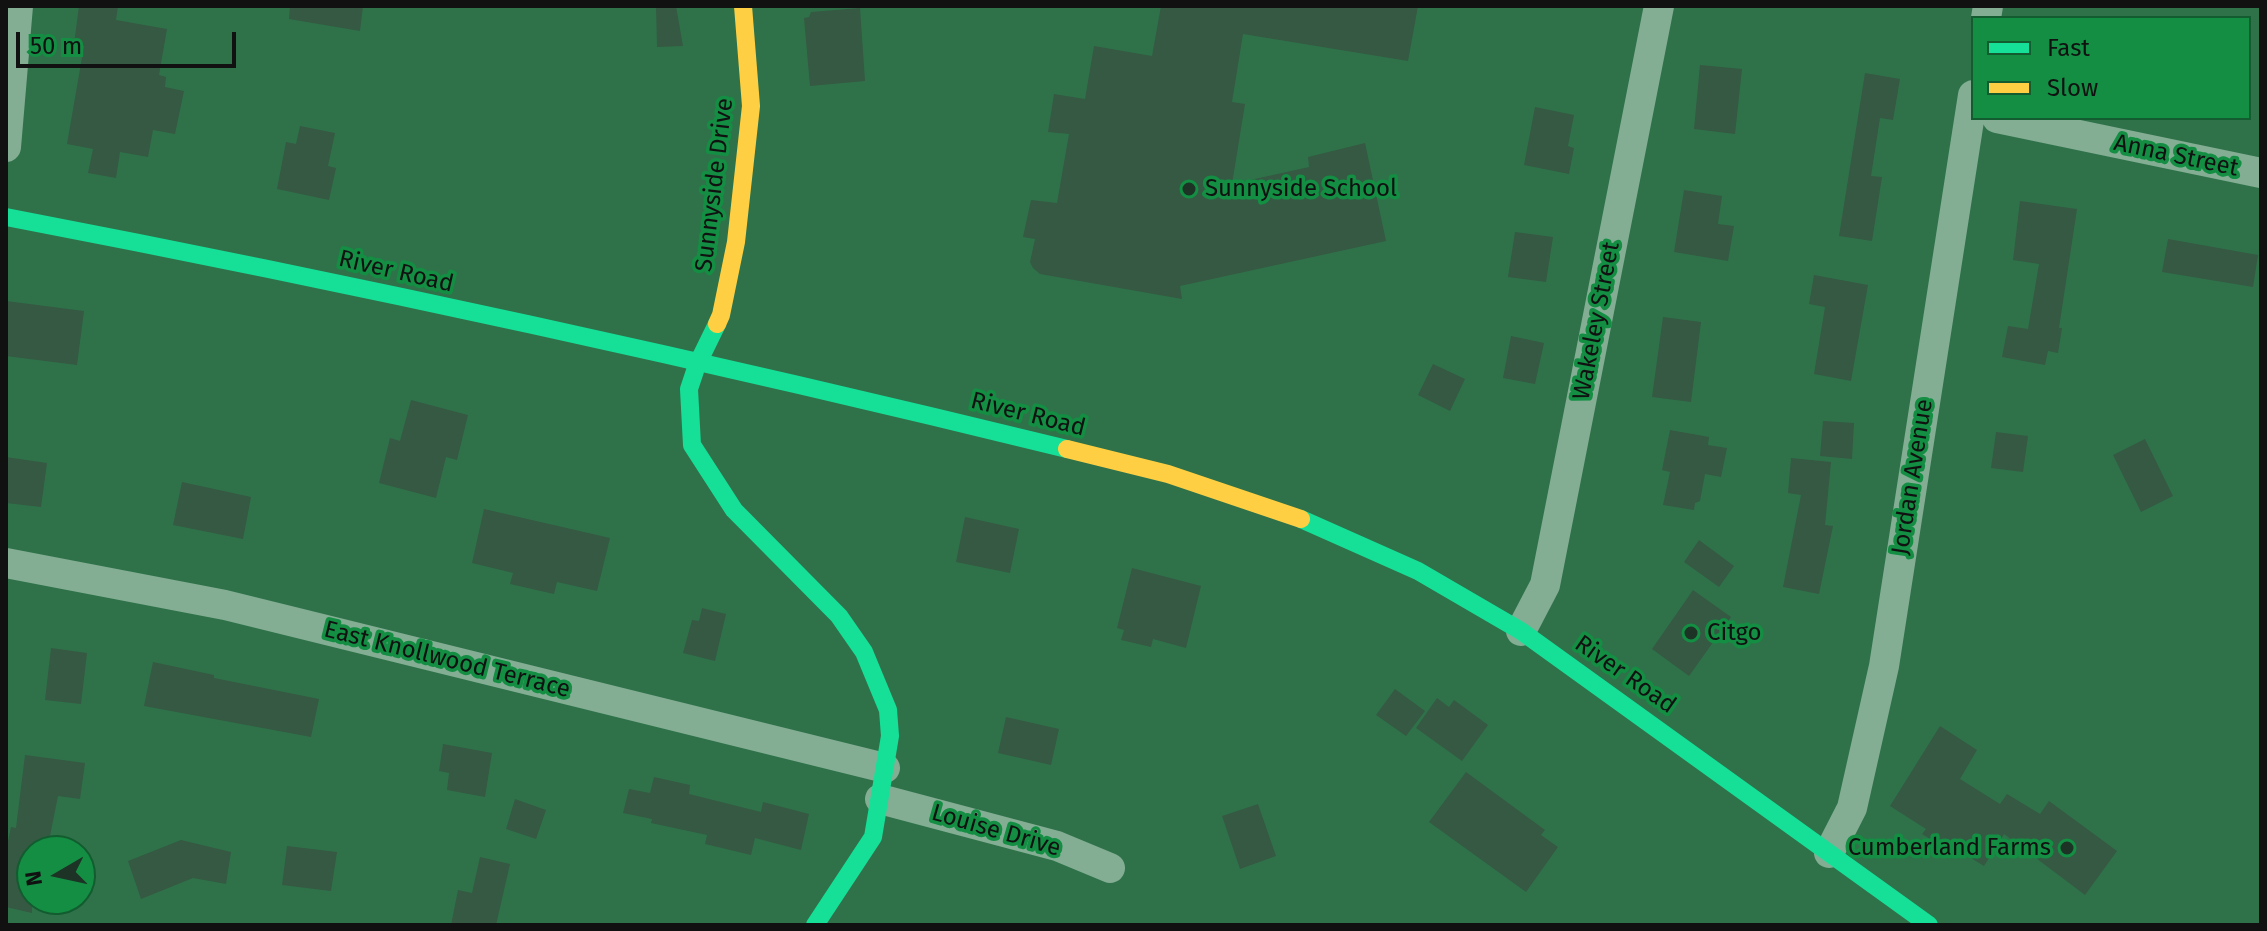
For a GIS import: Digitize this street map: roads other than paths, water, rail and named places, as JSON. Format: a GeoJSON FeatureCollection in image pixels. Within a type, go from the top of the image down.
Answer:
{"type":"FeatureCollection","features":[{"type":"Feature","properties":{"kind":"main road","name":"Sunnyside Drive"},"geometry":{"type":"LineString","coordinates":[[743,6],[751,106],[736,242],[721,315],[689,389],[692,445],[734,510],[839,616],[864,652],[888,710],[890,736],[873,837],[815,925]]}},
{"type":"Feature","properties":{"kind":"main road","name":"River Road"},"geometry":{"type":"LineString","coordinates":[[6,217],[232,260],[920,413],[1168,474],[1257,502],[1326,528],[1418,571],[1521,631],[1929,925]]}},
{"type":"Feature","properties":{"kind":"street"},"geometry":{"type":"LineString","coordinates":[[6,147],[18,6]]}},
{"type":"Feature","properties":{"kind":"street","name":"Wakeley Street"},"geometry":{"type":"LineString","coordinates":[[1521,631],[1545,585],[1659,6]]}},
{"type":"Feature","properties":{"kind":"street","name":"Jordan Avenue"},"geometry":{"type":"LineString","coordinates":[[1829,853],[1852,808],[1884,666],[1976,120]]}},
{"type":"Feature","properties":{"kind":"street","name":"Anna Street"},"geometry":{"type":"LineString","coordinates":[[2023,120],[2261,173]]}},
{"type":"Feature","properties":{"kind":"street","name":"East Knollwood Terrace"},"geometry":{"type":"LineString","coordinates":[[6,563],[225,605],[885,768]]}},
{"type":"Feature","properties":{"kind":"street","name":"Louise Drive"},"geometry":{"type":"LineString","coordinates":[[880,799],[1057,846],[1110,868]]}},
{"type":"Feature","properties":{"kind":"place","name":"Sunnyside School"},"geometry":{"type":"Point","coordinates":[1189,189]}},
{"type":"Feature","properties":{"kind":"place","name":"Citgo"},"geometry":{"type":"Point","coordinates":[1691,633]}},
{"type":"Feature","properties":{"kind":"place","name":"Cumberland Farms"},"geometry":{"type":"Point","coordinates":[2067,848]}}]}
